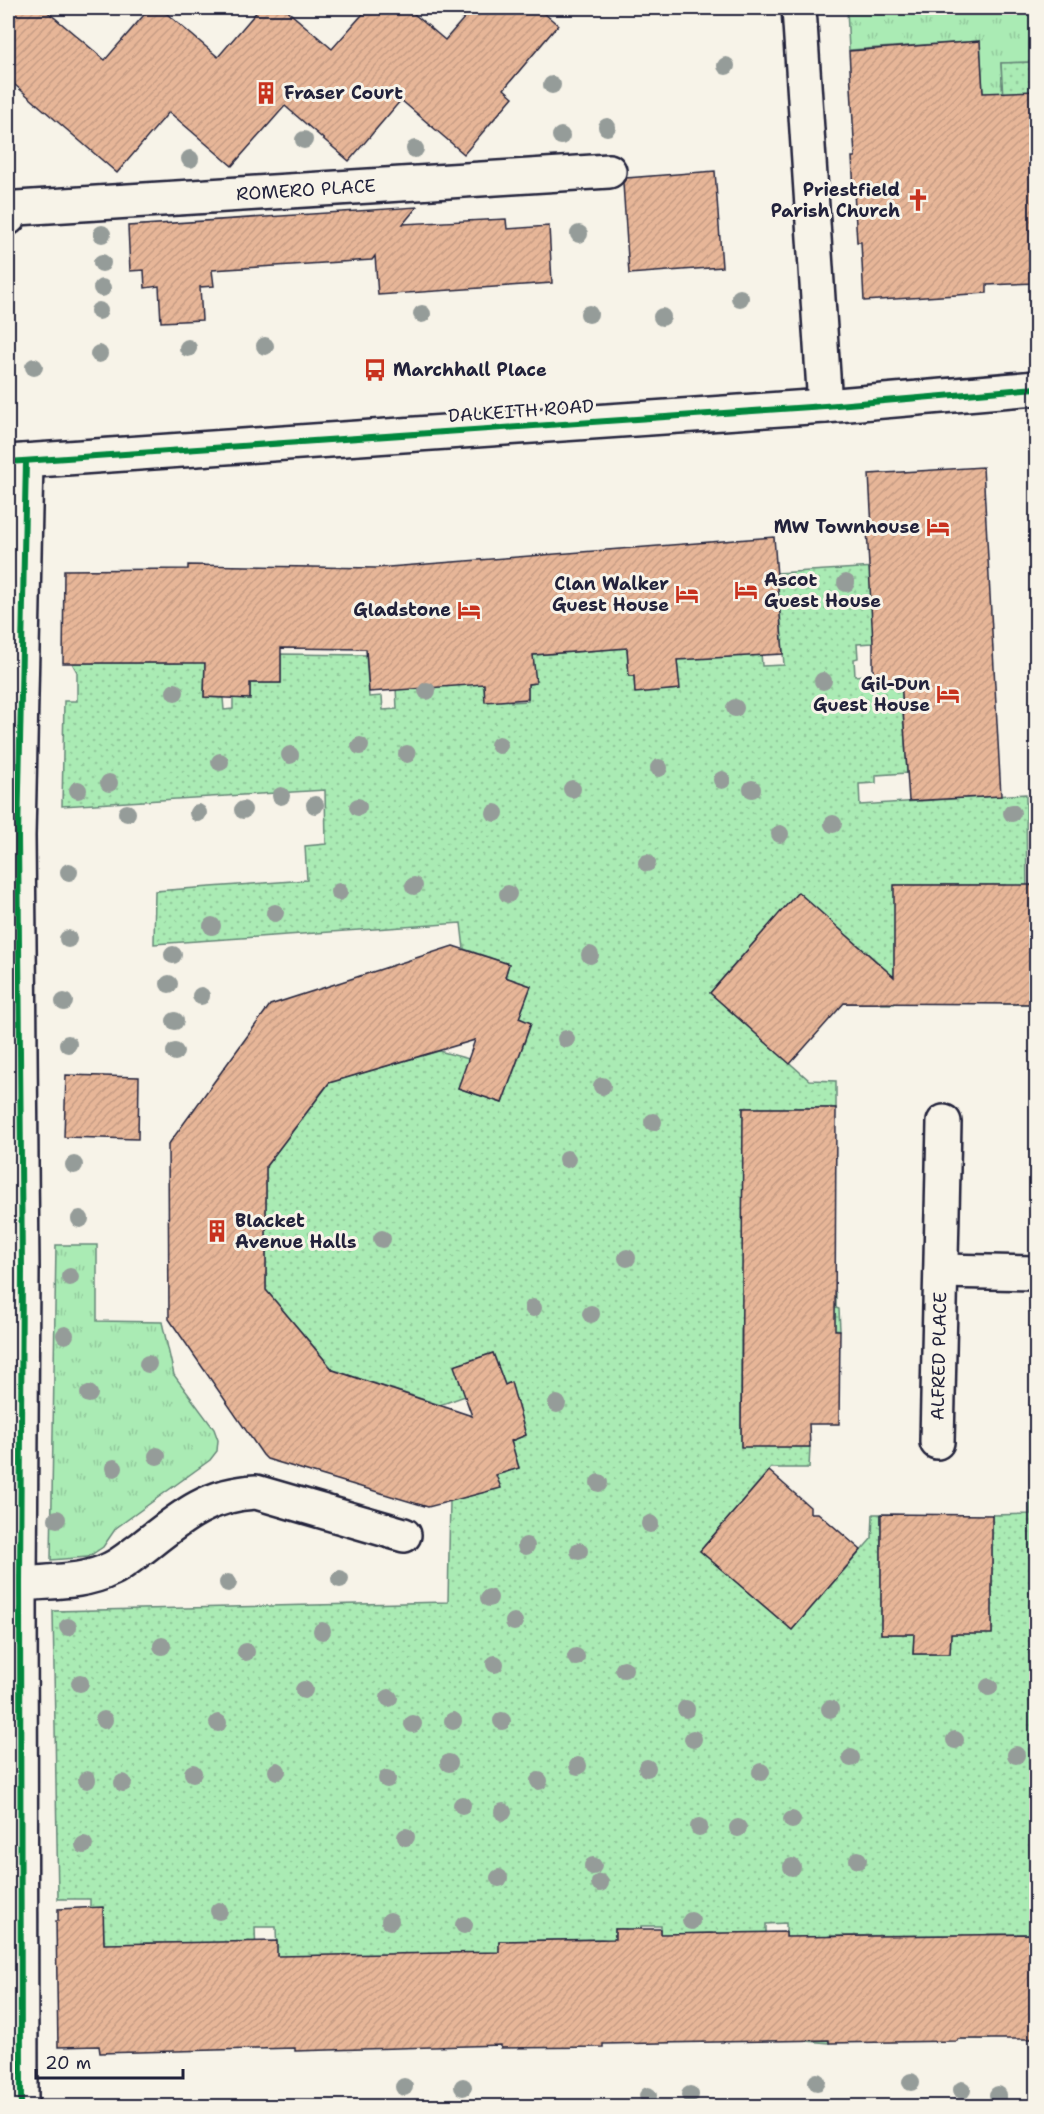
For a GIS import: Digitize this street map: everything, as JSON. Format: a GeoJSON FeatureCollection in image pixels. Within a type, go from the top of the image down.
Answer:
{"type":"FeatureCollection","features":[{"type":"Feature","properties":{"kind":"street"},"geometry":{"type":"LineString","coordinates":[[799,8],[825,406]]}},
{"type":"Feature","properties":{"kind":"street","name":"ROMERO PLACE"},"geometry":{"type":"LineString","coordinates":[[8,218],[17,208],[609,171]]}},
{"type":"Feature","properties":{"kind":"street","name":"DALKEITH ROAD"},"geometry":{"type":"LineString","coordinates":[[17,462],[825,406],[1036,388]]}},
{"type":"Feature","properties":{"kind":"street"},"geometry":{"type":"LineString","coordinates":[[17,462],[18,836],[15,1270],[20,1584],[21,2106]]}},
{"type":"Feature","properties":{"kind":"street","name":"ALFRED PLACE"},"geometry":{"type":"LineString","coordinates":[[937,1442],[944,1122]]}},
{"type":"Feature","properties":{"kind":"street","name":"ALFRED PLACE"},"geometry":{"type":"LineString","coordinates":[[941,1271],[1036,1273]]}},
{"type":"Feature","properties":{"kind":"street"},"geometry":{"type":"LineString","coordinates":[[20,1584],[93,1577],[113,1569],[201,1505],[220,1497],[240,1493],[256,1492],[404,1535]]}},
{"type":"Feature","properties":{"kind":"green space"},"geometry":{"type":"Polygon","coordinates":[[[847,8],[1036,8],[1036,62],[1001,63],[1004,113],[984,113],[980,41],[849,50],[847,8]]]}},
{"type":"Feature","properties":{"kind":"green space"},"geometry":{"type":"Polygon","coordinates":[[[1036,62],[1036,91],[1030,92],[1036,167],[1007,168],[1001,63],[1036,62]]]}},
{"type":"Feature","properties":{"kind":"green space"},"geometry":{"type":"Polygon","coordinates":[[[892,566],[873,643],[857,644],[858,658],[854,659],[855,676],[873,674],[873,681],[901,679],[907,773],[876,775],[876,783],[859,784],[860,805],[1026,794],[1028,1004],[1004,1004],[1005,885],[895,885],[894,1004],[881,1004],[880,964],[798,893],[710,993],[809,1080],[836,1081],[836,1108],[743,1108],[743,1294],[836,1293],[840,1330],[741,1330],[741,1446],[810,1447],[809,1468],[771,1468],[700,1551],[792,1630],[872,1538],[873,1514],[881,1514],[881,1634],[914,1634],[913,1654],[950,1654],[951,1634],[992,1633],[992,1515],[1030,1514],[1030,1474],[1036,1473],[1036,1934],[988,1934],[989,2039],[958,2039],[956,1935],[829,1936],[829,2043],[807,2041],[807,2035],[787,1993],[786,1923],[766,1924],[766,1941],[713,1942],[712,1933],[679,1934],[661,1942],[661,1926],[641,1926],[641,1991],[626,1929],[615,1929],[615,1941],[601,1939],[499,1941],[501,2045],[277,1956],[276,1927],[255,1927],[256,1957],[184,1943],[142,1943],[142,1973],[104,1960],[103,1908],[90,1908],[90,1899],[58,1899],[53,1611],[448,1602],[450,1501],[500,1488],[496,1475],[519,1468],[511,1441],[526,1435],[511,1383],[505,1385],[493,1353],[455,1366],[465,1396],[440,1405],[333,1370],[266,1290],[266,1166],[330,1082],[439,1051],[469,1059],[458,1088],[502,1103],[531,1024],[519,1018],[531,986],[505,977],[509,964],[464,949],[461,923],[154,944],[155,891],[307,880],[305,846],[326,844],[325,790],[62,806],[64,701],[77,701],[77,672],[72,663],[179,663],[205,653],[204,697],[223,698],[224,710],[233,709],[233,698],[250,698],[250,683],[281,683],[281,654],[366,655],[369,697],[382,696],[383,710],[397,709],[395,665],[482,658],[485,701],[528,701],[528,684],[535,683],[533,655],[627,648],[629,676],[634,676],[635,692],[679,689],[676,644],[760,638],[762,666],[784,665],[777,573],[892,566]]]}},
{"type":"Feature","properties":{"kind":"green space"},"geometry":{"type":"Polygon","coordinates":[[[56,1245],[97,1245],[97,1321],[162,1322],[174,1375],[214,1429],[218,1440],[217,1451],[210,1460],[116,1528],[103,1547],[88,1557],[51,1560],[56,1245]]]}},
{"type":"Feature","properties":{"kind":"building","name":"Fraser Court"},"geometry":{"type":"Polygon","coordinates":[[[8,8],[43,8],[105,60],[150,8],[160,8],[218,57],[260,8],[284,8],[332,49],[368,8],[407,8],[445,40],[473,8],[538,8],[558,25],[504,89],[513,97],[464,154],[401,100],[349,161],[285,106],[232,166],[169,112],[117,173],[8,79],[8,8]]]}},
{"type":"Feature","properties":{"kind":"building","name":"Priestfield Parish Church"},"geometry":{"type":"Polygon","coordinates":[[[980,41],[983,93],[1036,91],[1036,283],[987,285],[987,293],[864,301],[861,242],[857,242],[849,51],[980,41]]]}},
{"type":"Feature","properties":{"kind":"building"},"geometry":{"type":"Polygon","coordinates":[[[715,171],[722,267],[629,274],[623,183],[626,178],[715,171]]]}},
{"type":"Feature","properties":{"kind":"building"},"geometry":{"type":"Polygon","coordinates":[[[417,207],[403,224],[506,219],[507,229],[549,226],[552,283],[378,295],[375,256],[372,260],[212,270],[214,286],[200,287],[202,320],[161,322],[159,286],[145,288],[144,270],[130,271],[128,226],[417,207]]]}},
{"type":"Feature","properties":{"kind":"building"},"geometry":{"type":"Polygon","coordinates":[[[983,467],[1001,796],[909,801],[901,679],[873,681],[867,528],[872,528],[869,474],[983,467]]]}},
{"type":"Feature","properties":{"kind":"building"},"geometry":{"type":"Polygon","coordinates":[[[774,537],[783,654],[677,660],[680,689],[635,693],[634,676],[629,676],[627,648],[533,655],[536,683],[528,684],[528,699],[485,702],[484,684],[369,692],[366,649],[281,648],[281,683],[250,683],[250,699],[204,697],[205,663],[63,663],[64,570],[188,569],[188,565],[376,568],[774,537]]]}},
{"type":"Feature","properties":{"kind":"building"},"geometry":{"type":"Polygon","coordinates":[[[894,885],[1036,885],[1036,1004],[844,1003],[790,1064],[710,993],[798,892],[894,977],[894,885]]]}},
{"type":"Feature","properties":{"kind":"building","name":"Blacket Avenue Halls"},"geometry":{"type":"Polygon","coordinates":[[[453,946],[509,964],[505,977],[531,986],[519,1018],[531,1023],[502,1103],[458,1088],[475,1040],[329,1083],[266,1166],[266,1290],[333,1370],[472,1416],[454,1366],[493,1353],[505,1385],[511,1382],[526,1435],[511,1441],[519,1468],[496,1475],[501,1488],[428,1507],[267,1459],[263,1455],[169,1319],[168,1145],[270,1005],[453,946]]]}},
{"type":"Feature","properties":{"kind":"building"},"geometry":{"type":"Polygon","coordinates":[[[66,1075],[139,1077],[138,1139],[64,1137],[66,1075]]]}},
{"type":"Feature","properties":{"kind":"building"},"geometry":{"type":"Polygon","coordinates":[[[743,1108],[836,1108],[835,1330],[840,1330],[839,1424],[809,1424],[810,1447],[741,1447],[743,1108]]]}},
{"type":"Feature","properties":{"kind":"building"},"geometry":{"type":"Polygon","coordinates":[[[769,1471],[810,1507],[810,1513],[818,1513],[861,1550],[792,1630],[700,1551],[769,1471]]]}},
{"type":"Feature","properties":{"kind":"building"},"geometry":{"type":"Polygon","coordinates":[[[881,1514],[992,1515],[992,1634],[951,1634],[950,1654],[913,1654],[914,1634],[881,1634],[881,1514]]]}},
{"type":"Feature","properties":{"kind":"building"},"geometry":{"type":"Polygon","coordinates":[[[103,1907],[104,1944],[277,1941],[277,1956],[499,1952],[499,1941],[615,1939],[615,1929],[661,1929],[661,1934],[786,1932],[786,1937],[1036,1934],[1036,2039],[829,2043],[829,2040],[603,2044],[603,2047],[501,2048],[501,2045],[295,2051],[295,2048],[100,2053],[99,2046],[58,2047],[56,1921],[58,1921],[58,1909],[103,1907]]]}},
{"type":"Feature","properties":{"kind":"cycle path"},"geometry":{"type":"LineString","coordinates":[[8,462],[825,406],[1036,388]]}},
{"type":"Feature","properties":{"kind":"cycle path"},"geometry":{"type":"LineString","coordinates":[[21,2106],[22,1270],[18,836],[26,461]]}},
{"type":"Feature","properties":{"kind":"place","name":"Fraser Court"},"geometry":{"type":"Point","coordinates":[266,93]}},
{"type":"Feature","properties":{"kind":"place","name":"Priestfield Parish Church"},"geometry":{"type":"Point","coordinates":[918,200]}},
{"type":"Feature","properties":{"kind":"place","name":"Marchhall Place"},"geometry":{"type":"Point","coordinates":[375,370]}},
{"type":"Feature","properties":{"kind":"place","name":"MW Townhouse"},"geometry":{"type":"Point","coordinates":[938,527]}},
{"type":"Feature","properties":{"kind":"place","name":"Ascot Guest House"},"geometry":{"type":"Point","coordinates":[746,590]}},
{"type":"Feature","properties":{"kind":"place","name":"Clan Walker Guest House"},"geometry":{"type":"Point","coordinates":[687,594]}},
{"type":"Feature","properties":{"kind":"place","name":"Gladstone"},"geometry":{"type":"Point","coordinates":[469,610]}},
{"type":"Feature","properties":{"kind":"place","name":"Gil-Dun Guest House"},"geometry":{"type":"Point","coordinates":[948,694]}},
{"type":"Feature","properties":{"kind":"place","name":"Blacket Avenue Halls"},"geometry":{"type":"Point","coordinates":[217,1231]}}]}
